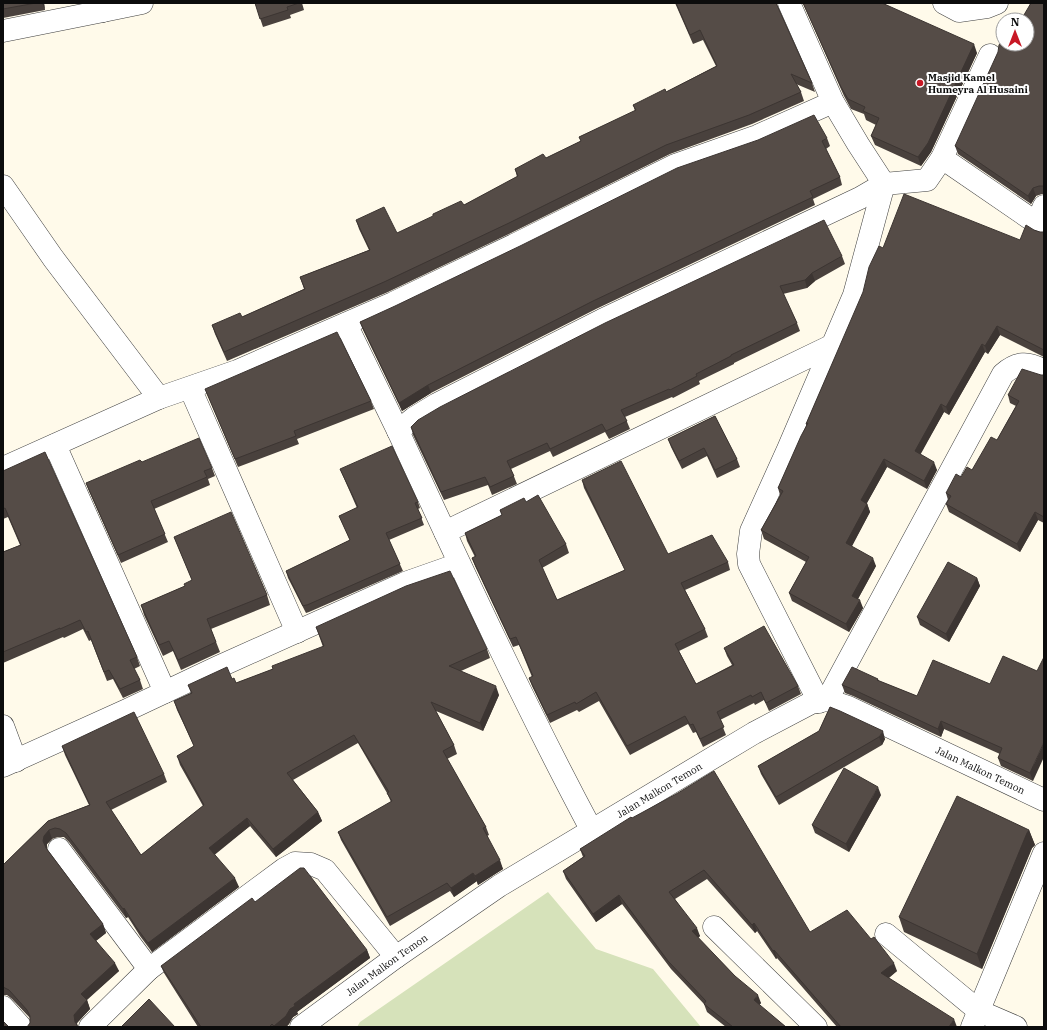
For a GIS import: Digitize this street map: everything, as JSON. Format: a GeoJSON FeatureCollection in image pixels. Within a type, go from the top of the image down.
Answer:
{"type":"FeatureCollection","features":[{"type":"Feature","properties":{"kind":"street"},"geometry":{"type":"LineString","coordinates":[[3,31],[102,7],[142,3]]}},
{"type":"Feature","properties":{"kind":"street"},"geometry":{"type":"LineString","coordinates":[[788,3],[833,102],[884,184],[854,295],[751,532],[748,554],[749,564],[823,701]]}},
{"type":"Feature","properties":{"kind":"street"},"geometry":{"type":"LineString","coordinates":[[944,3],[959,11],[987,7],[997,3]]}},
{"type":"Feature","properties":{"kind":"street"},"geometry":{"type":"LineString","coordinates":[[398,431],[414,418],[437,404],[602,320],[860,198],[884,184],[927,180],[942,158],[990,55]]}},
{"type":"Feature","properties":{"kind":"street"},"geometry":{"type":"LineString","coordinates":[[3,468],[55,446],[159,398],[237,371],[393,303],[518,244],[675,164],[757,136],[833,102]]}},
{"type":"Feature","properties":{"kind":"street"},"geometry":{"type":"LineString","coordinates":[[942,158],[1042,219]]}},
{"type":"Feature","properties":{"kind":"street"},"geometry":{"type":"LineString","coordinates":[[3,186],[53,258],[159,398]]}},
{"type":"Feature","properties":{"kind":"street"},"geometry":{"type":"LineString","coordinates":[[346,324],[557,765],[592,831]]}},
{"type":"Feature","properties":{"kind":"street"},"geometry":{"type":"LineString","coordinates":[[445,532],[833,345]]}},
{"type":"Feature","properties":{"kind":"street"},"geometry":{"type":"LineString","coordinates":[[823,701],[1003,374],[1010,367],[1021,364],[1036,366],[1044,371]]}},
{"type":"Feature","properties":{"kind":"street"},"geometry":{"type":"LineString","coordinates":[[190,388],[297,632]]}},
{"type":"Feature","properties":{"kind":"street"},"geometry":{"type":"LineString","coordinates":[[55,446],[165,692]]}},
{"type":"Feature","properties":{"kind":"street"},"geometry":{"type":"LineString","coordinates":[[3,726],[9,763],[404,584],[460,564]]}},
{"type":"Feature","properties":{"kind":"street","name":"Jalan Malkon Temon"},"geometry":{"type":"LineString","coordinates":[[302,1027],[396,957],[499,886],[754,733],[810,704],[823,701],[848,707],[1044,800]]}},
{"type":"Feature","properties":{"kind":"street"},"geometry":{"type":"LineString","coordinates":[[59,849],[149,968]]}},
{"type":"Feature","properties":{"kind":"street"},"geometry":{"type":"LineString","coordinates":[[975,1019],[1044,853]]}},
{"type":"Feature","properties":{"kind":"street"},"geometry":{"type":"LineString","coordinates":[[90,1027],[149,968],[284,869],[296,863],[310,864],[325,870],[396,957]]}},
{"type":"Feature","properties":{"kind":"street"},"geometry":{"type":"LineString","coordinates":[[714,927],[816,1027]]}},
{"type":"Feature","properties":{"kind":"street"},"geometry":{"type":"LineString","coordinates":[[886,934],[975,1019],[1016,1027]]}},
{"type":"Feature","properties":{"kind":"street"},"geometry":{"type":"LineString","coordinates":[[3,1007],[21,1027]]}},
{"type":"Feature","properties":{"kind":"green space"},"geometry":{"type":"Polygon","coordinates":[[[548,892],[596,949],[653,969],[701,1027],[357,1027],[360,1022],[548,892]]]}},
{"type":"Feature","properties":{"kind":"building"},"geometry":{"type":"Polygon","coordinates":[[[3,3],[36,3],[3,9],[3,3]]]}},
{"type":"Feature","properties":{"kind":"building"},"geometry":{"type":"Polygon","coordinates":[[[255,3],[299,3],[287,7],[288,10],[260,19],[255,3]]]}},
{"type":"Feature","properties":{"kind":"building"},"geometry":{"type":"Polygon","coordinates":[[[676,3],[776,3],[812,83],[791,74],[801,92],[749,115],[666,145],[509,223],[384,282],[224,352],[212,325],[240,313],[242,317],[305,289],[300,277],[370,250],[356,220],[384,207],[397,233],[461,201],[464,205],[518,176],[515,169],[543,154],[546,158],[581,141],[579,137],[636,110],[633,105],[665,89],[666,92],[717,66],[700,30],[690,35],[676,3]]]}},
{"type":"Feature","properties":{"kind":"building"},"geometry":{"type":"Polygon","coordinates":[[[803,3],[882,3],[974,44],[928,143],[918,157],[871,136],[879,118],[863,111],[865,107],[848,99],[841,87],[803,3]]]}},
{"type":"Feature","properties":{"kind":"building"},"geometry":{"type":"Polygon","coordinates":[[[1031,3],[1044,3],[1044,186],[1033,188],[1028,196],[955,146],[998,52],[1035,52],[1035,12],[1026,12],[1031,3]]]}},
{"type":"Feature","properties":{"kind":"building"},"geometry":{"type":"Polygon","coordinates":[[[814,115],[827,138],[822,141],[840,177],[810,191],[813,197],[593,301],[428,385],[399,403],[360,322],[520,246],[677,168],[758,140],[814,115]]]}},
{"type":"Feature","properties":{"kind":"building"},"geometry":{"type":"Polygon","coordinates":[[[904,194],[1020,240],[1026,225],[1034,230],[1044,232],[1044,350],[997,326],[985,346],[982,344],[946,407],[941,404],[915,451],[934,462],[924,481],[884,459],[861,500],[867,504],[846,543],[873,558],[852,596],[860,600],[846,624],[789,593],[809,557],[761,530],[783,491],[778,488],[808,423],[806,424],[863,292],[869,267],[879,246],[883,248],[904,194]]]}},
{"type":"Feature","properties":{"kind":"building"},"geometry":{"type":"Polygon","coordinates":[[[824,220],[842,256],[812,273],[805,280],[780,286],[797,323],[731,355],[696,374],[697,376],[670,390],[669,389],[621,410],[627,421],[606,431],[602,424],[550,449],[547,443],[507,461],[514,476],[490,487],[485,477],[441,492],[411,427],[418,420],[440,407],[605,323],[824,220]]]}},
{"type":"Feature","properties":{"kind":"building"},"geometry":{"type":"Polygon","coordinates":[[[337,332],[371,401],[294,431],[296,436],[235,459],[205,389],[337,332]]]}},
{"type":"Feature","properties":{"kind":"building"},"geometry":{"type":"Polygon","coordinates":[[[1022,369],[1044,375],[1044,517],[1035,512],[1017,544],[946,504],[951,496],[946,493],[956,474],[961,477],[967,467],[972,470],[991,437],[997,440],[1019,401],[1008,395],[1022,369]]]}},
{"type":"Feature","properties":{"kind":"building"},"geometry":{"type":"Polygon","coordinates":[[[715,416],[737,459],[715,470],[704,448],[679,461],[668,439],[715,416]]]}},
{"type":"Feature","properties":{"kind":"building"},"geometry":{"type":"Polygon","coordinates":[[[199,438],[212,468],[204,471],[207,477],[151,501],[165,534],[118,555],[86,483],[140,460],[142,462],[199,438]]]}},
{"type":"Feature","properties":{"kind":"building"},"geometry":{"type":"Polygon","coordinates":[[[392,446],[418,502],[415,503],[422,518],[386,533],[400,564],[303,606],[286,571],[350,540],[339,516],[358,507],[340,469],[392,446]]]}},
{"type":"Feature","properties":{"kind":"building"},"geometry":{"type":"Polygon","coordinates":[[[45,452],[137,657],[130,660],[140,680],[120,689],[109,670],[104,672],[88,631],[86,632],[80,620],[3,652],[3,552],[21,545],[5,508],[3,509],[3,471],[45,452]]]}},
{"type":"Feature","properties":{"kind":"building"},"geometry":{"type":"Polygon","coordinates":[[[621,461],[668,554],[712,535],[728,562],[681,583],[705,629],[675,644],[696,684],[734,665],[724,648],[764,626],[798,686],[766,703],[761,692],[752,697],[751,695],[717,712],[724,727],[700,739],[693,724],[690,725],[685,716],[627,746],[596,692],[576,704],[575,702],[547,715],[529,678],[533,676],[516,637],[510,639],[472,558],[476,556],[465,533],[502,515],[500,510],[524,498],[526,502],[538,495],[566,544],[539,560],[557,600],[625,570],[582,480],[621,461]]]}},
{"type":"Feature","properties":{"kind":"building"},"geometry":{"type":"Polygon","coordinates":[[[231,512],[267,595],[207,619],[216,642],[178,660],[169,641],[159,645],[141,605],[185,586],[184,584],[192,580],[174,537],[231,512]]]}},
{"type":"Feature","properties":{"kind":"building"},"geometry":{"type":"Polygon","coordinates":[[[948,562],[977,578],[946,634],[917,617],[948,562]]]}},
{"type":"Feature","properties":{"kind":"building"},"geometry":{"type":"Polygon","coordinates":[[[450,571],[487,649],[449,666],[496,686],[480,723],[431,702],[454,745],[443,751],[486,827],[483,828],[500,860],[475,876],[473,873],[451,888],[447,883],[387,917],[338,832],[392,801],[387,793],[389,792],[354,735],[287,773],[318,812],[273,849],[247,818],[209,848],[235,878],[148,943],[124,908],[123,909],[66,833],[55,828],[49,830],[44,836],[43,841],[46,848],[103,924],[90,934],[115,963],[81,994],[87,1000],[74,1015],[75,1022],[78,1027],[27,1027],[30,1023],[30,1016],[27,1010],[9,990],[3,987],[3,865],[48,821],[90,805],[62,746],[134,712],[164,774],[106,802],[141,855],[204,805],[177,756],[194,746],[174,701],[192,693],[188,685],[227,667],[232,679],[234,678],[236,683],[273,669],[272,666],[324,646],[316,627],[406,586],[450,571]]]}},
{"type":"Feature","properties":{"kind":"building"},"geometry":{"type":"Polygon","coordinates":[[[1003,656],[1037,671],[1044,657],[1044,742],[1030,773],[998,758],[1002,748],[941,721],[938,729],[842,685],[852,667],[878,679],[877,680],[917,696],[933,660],[990,684],[1003,656]]]}},
{"type":"Feature","properties":{"kind":"building"},"geometry":{"type":"Polygon","coordinates":[[[830,707],[883,731],[879,737],[776,797],[758,766],[819,731],[830,707]]]}},
{"type":"Feature","properties":{"kind":"building"},"geometry":{"type":"Polygon","coordinates":[[[844,768],[878,787],[846,844],[812,825],[844,768]]]}},
{"type":"Feature","properties":{"kind":"building"},"geometry":{"type":"Polygon","coordinates":[[[714,771],[810,932],[847,910],[871,939],[874,937],[894,963],[881,973],[954,1019],[949,1027],[841,1027],[774,950],[773,951],[754,923],[752,925],[704,870],[669,892],[697,928],[692,931],[735,976],[758,995],[754,1000],[786,1027],[733,1027],[704,1004],[706,1001],[668,961],[619,895],[593,914],[563,871],[585,856],[580,849],[631,817],[632,818],[678,793],[714,771]]]}},
{"type":"Feature","properties":{"kind":"building"},"geometry":{"type":"Polygon","coordinates":[[[957,796],[1029,830],[977,954],[899,917],[957,796]]]}},
{"type":"Feature","properties":{"kind":"building"},"geometry":{"type":"Polygon","coordinates":[[[300,868],[304,868],[367,950],[294,1004],[295,1006],[290,1009],[286,1016],[274,1026],[272,1024],[269,1027],[201,1027],[161,966],[252,898],[255,902],[300,868]]]}},
{"type":"Feature","properties":{"kind":"building"},"geometry":{"type":"Polygon","coordinates":[[[149,999],[175,1027],[121,1027],[149,999]]]}},
{"type":"Feature","properties":{"kind":"building"},"geometry":{"type":"Polygon","coordinates":[[[3,1021],[9,1027],[3,1027],[3,1021]]]}},
{"type":"Feature","properties":{"kind":"place","name":"Masjid Kamel Humeyra Al Husaini"},"geometry":{"type":"Point","coordinates":[920,83]}}]}
